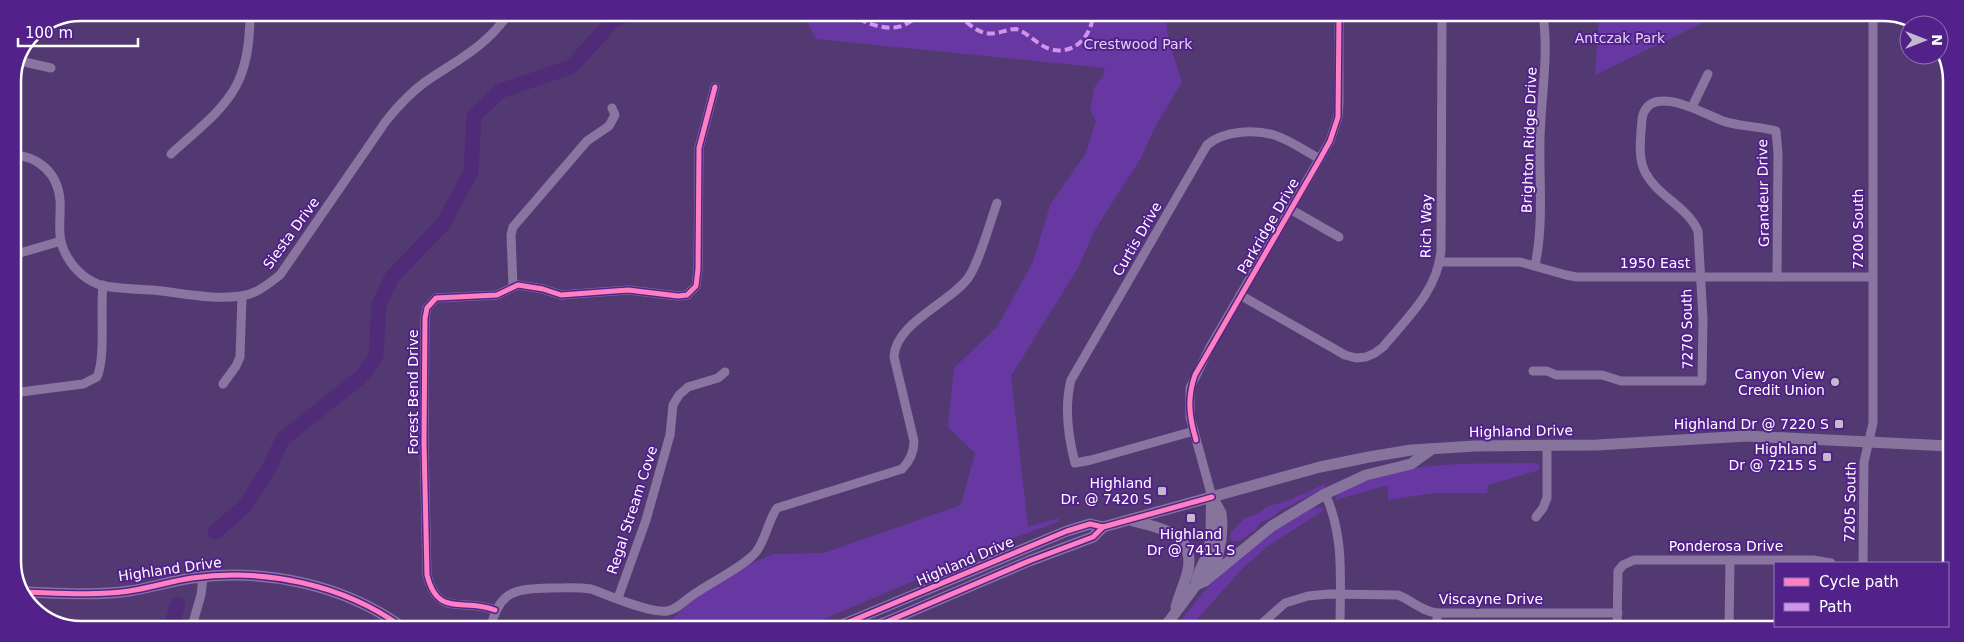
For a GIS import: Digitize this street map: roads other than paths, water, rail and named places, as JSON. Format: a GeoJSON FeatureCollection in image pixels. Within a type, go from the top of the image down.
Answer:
{"type":"FeatureCollection","features":[{"type":"Feature","properties":{"kind":"main road","name":"Highland Drive"},"geometry":{"type":"LineString","coordinates":[[853,621],[1046,539],[1090,524],[1103,527],[1344,461],[1434,448],[1597,445],[1747,436],[1943,446]]}},
{"type":"Feature","properties":{"kind":"main road"},"geometry":{"type":"LineString","coordinates":[[1169,621],[1201,583],[1272,526],[1325,494],[1366,475],[1411,464],[1434,448]]}},
{"type":"Feature","properties":{"kind":"main road"},"geometry":{"type":"LineString","coordinates":[[1201,583],[1196,576],[1210,547],[1212,497]]}},
{"type":"Feature","properties":{"kind":"main road"},"geometry":{"type":"LineString","coordinates":[[1131,520],[1172,533],[1186,547],[1189,561],[1187,576],[1173,616]]}},
{"type":"Feature","properties":{"kind":"main road","name":"Highland Drive"},"geometry":{"type":"LineString","coordinates":[[888,621],[1036,558],[1093,537],[1103,527]]}},
{"type":"Feature","properties":{"kind":"main road","name":"Highland Drive"},"geometry":{"type":"LineString","coordinates":[[30,592],[95,594],[130,591],[203,577],[253,576],[308,585],[366,606],[392,621]]}},
{"type":"Feature","properties":{"kind":"street"},"geometry":{"type":"LineString","coordinates":[[171,154],[220,110],[233,94],[248,58],[250,21]]}},
{"type":"Feature","properties":{"kind":"street","name":"Siesta Drive"},"geometry":{"type":"LineString","coordinates":[[21,156],[44,166],[52,175],[58,187],[61,241],[65,253],[78,272],[94,283],[103,286],[216,296],[242,296],[264,287],[280,275],[399,105],[425,82],[475,50],[490,37],[503,21]]}},
{"type":"Feature","properties":{"kind":"street","name":"Parkridge Drive"},"geometry":{"type":"LineString","coordinates":[[1212,497],[1190,417],[1190,388],[1206,354],[1330,141],[1338,117],[1339,21]]}},
{"type":"Feature","properties":{"kind":"street","name":"Rich Way"},"geometry":{"type":"LineString","coordinates":[[1240,295],[1345,355],[1356,358],[1376,353],[1383,347],[1426,295],[1433,284],[1440,262],[1442,21]]}},
{"type":"Feature","properties":{"kind":"street","name":"Brighton Ridge Drive"},"geometry":{"type":"LineString","coordinates":[[1535,265],[1540,231],[1540,138],[1546,52],[1543,21]]}},
{"type":"Feature","properties":{"kind":"street","name":"7200 South"},"geometry":{"type":"LineString","coordinates":[[1868,442],[1872,423],[1873,21]]}},
{"type":"Feature","properties":{"kind":"street"},"geometry":{"type":"LineString","coordinates":[[24,63],[51,68]]}},
{"type":"Feature","properties":{"kind":"street"},"geometry":{"type":"LineString","coordinates":[[1692,108],[1708,74]]}},
{"type":"Feature","properties":{"kind":"street"},"geometry":{"type":"LineString","coordinates":[[612,108],[615,115],[609,126],[587,141],[513,227],[511,235],[513,286],[527,286],[561,294],[628,290],[678,296],[692,291],[696,286],[698,269],[698,148],[715,87]]}},
{"type":"Feature","properties":{"kind":"street","name":"Grandeur Drive"},"geometry":{"type":"LineString","coordinates":[[1643,113],[1656,102],[1682,104],[1723,121],[1776,131],[1778,153],[1777,277]]}},
{"type":"Feature","properties":{"kind":"street","name":"7270 South"},"geometry":{"type":"LineString","coordinates":[[1533,371],[1547,371],[1556,375],[1602,375],[1621,381],[1702,381],[1703,319],[1699,241],[1694,221],[1654,186],[1645,171],[1640,145],[1643,113]]}},
{"type":"Feature","properties":{"kind":"street","name":"Curtis Drive"},"geometry":{"type":"LineString","coordinates":[[1194,431],[1091,460],[1074,462],[1070,446],[1067,410],[1067,394],[1071,380],[1207,145],[1214,138],[1222,135],[1262,133],[1282,138],[1320,159]]}},
{"type":"Feature","properties":{"kind":"street"},"geometry":{"type":"LineString","coordinates":[[492,621],[495,610],[509,594],[528,589],[582,587],[658,611],[668,611],[754,554],[762,542],[771,517],[777,508],[902,469],[913,453],[914,441],[894,357],[894,350],[902,336],[918,320],[968,278],[997,203]]}},
{"type":"Feature","properties":{"kind":"street"},"geometry":{"type":"LineString","coordinates":[[1290,209],[1339,237]]}},
{"type":"Feature","properties":{"kind":"street"},"geometry":{"type":"LineString","coordinates":[[21,252],[61,241]]}},
{"type":"Feature","properties":{"kind":"street","name":"1950 East"},"geometry":{"type":"LineString","coordinates":[[1440,262],[1512,261],[1535,265],[1577,277],[1872,277]]}},
{"type":"Feature","properties":{"kind":"street"},"geometry":{"type":"LineString","coordinates":[[21,392],[83,384],[97,377],[100,371],[101,356],[103,286]]}},
{"type":"Feature","properties":{"kind":"street","name":"Forest Bend Drive"},"geometry":{"type":"LineString","coordinates":[[495,610],[479,605],[459,605],[443,601],[435,596],[427,575],[424,442],[425,318],[427,308],[436,298],[497,296],[513,286]]}},
{"type":"Feature","properties":{"kind":"street"},"geometry":{"type":"LineString","coordinates":[[223,384],[240,357],[242,296]]}},
{"type":"Feature","properties":{"kind":"street","name":"Regal Stream Cove"},"geometry":{"type":"LineString","coordinates":[[618,598],[646,520],[670,436],[673,405],[679,394],[688,387],[718,378],[725,372]]}},
{"type":"Feature","properties":{"kind":"street","name":"7205 South"},"geometry":{"type":"LineString","coordinates":[[1863,562],[1864,462],[1868,442]]}},
{"type":"Feature","properties":{"kind":"street"},"geometry":{"type":"LineString","coordinates":[[1536,517],[1543,508],[1547,498],[1547,445]]}},
{"type":"Feature","properties":{"kind":"street"},"geometry":{"type":"LineString","coordinates":[[1325,494],[1330,504],[1339,542],[1340,621]]}},
{"type":"Feature","properties":{"kind":"street","name":"Ponderosa Drive"},"geometry":{"type":"LineString","coordinates":[[1618,613],[1618,571],[1622,565],[1634,560],[1814,560],[1825,562]]}},
{"type":"Feature","properties":{"kind":"street"},"geometry":{"type":"LineString","coordinates":[[1729,621],[1730,560]]}},
{"type":"Feature","properties":{"kind":"street"},"geometry":{"type":"LineString","coordinates":[[193,621],[201,595],[203,577]]}},
{"type":"Feature","properties":{"kind":"street","name":"Viscayne Drive"},"geometry":{"type":"LineString","coordinates":[[1265,621],[1294,599],[1321,594],[1398,595],[1406,598],[1423,610],[1437,613],[1618,613]]}},
{"type":"Feature","properties":{"kind":"street"},"geometry":{"type":"LineString","coordinates":[[1437,613],[1437,621]]}},
{"type":"Feature","properties":{"kind":"street"},"geometry":{"type":"LineString","coordinates":[[1618,613],[1618,621]]}},
{"type":"Feature","properties":{"kind":"waterway"},"geometry":{"type":"LineString","coordinates":[[215,532],[245,506],[268,470],[283,439],[362,376],[376,356],[379,304],[392,277],[443,224],[471,172],[474,116],[500,91],[571,67],[614,21]]}},
{"type":"Feature","properties":{"kind":"waterway"},"geometry":{"type":"LineString","coordinates":[[173,621],[178,604]]}},
{"type":"Feature","properties":{"kind":"place","name":"Canyon View Credit Union"},"geometry":{"type":"Point","coordinates":[1835,382]}},
{"type":"Feature","properties":{"kind":"place","name":"Highland Dr @ 7220 S"},"geometry":{"type":"Point","coordinates":[1839,424]}},
{"type":"Feature","properties":{"kind":"place","name":"Highland Dr @ 7215 S"},"geometry":{"type":"Point","coordinates":[1827,457]}},
{"type":"Feature","properties":{"kind":"place","name":"Highland Dr. @ 7420 S"},"geometry":{"type":"Point","coordinates":[1162,491]}},
{"type":"Feature","properties":{"kind":"place","name":"Highland Dr @ 7411 S"},"geometry":{"type":"Point","coordinates":[1191,518]}},
{"type":"Feature","properties":{"kind":"park label","name":"Antczak Park"},"geometry":{"type":"Point","coordinates":[1620,38]}},
{"type":"Feature","properties":{"kind":"park label","name":"Crestwood Park"},"geometry":{"type":"Point","coordinates":[1138,44]}}]}
